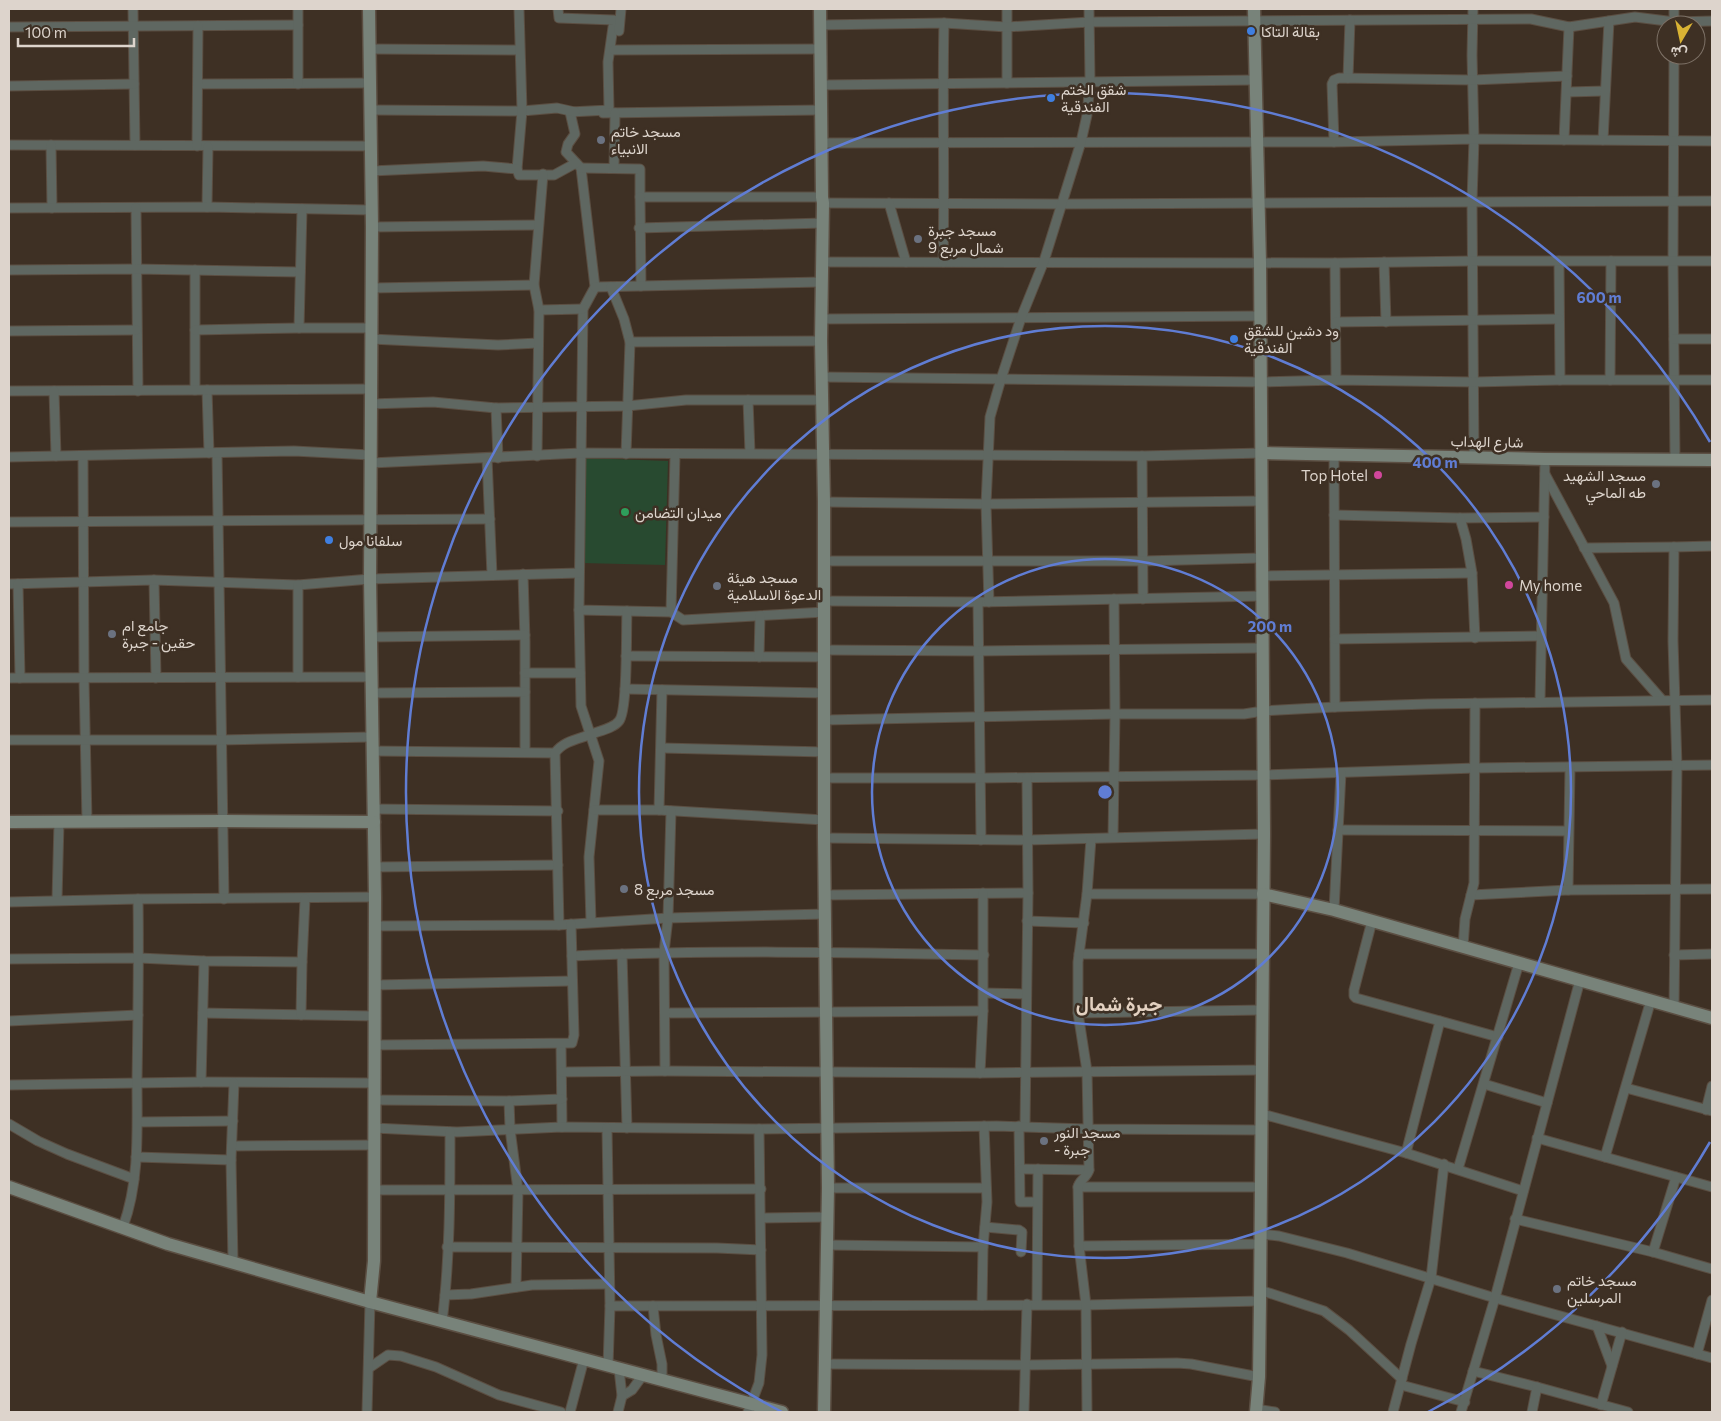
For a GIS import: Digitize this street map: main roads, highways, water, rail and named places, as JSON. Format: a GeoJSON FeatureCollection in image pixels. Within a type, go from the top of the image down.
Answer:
{"type":"FeatureCollection","features":[{"type":"Feature","properties":{"kind":"place","name":"بقالة التاكا"},"geometry":{"type":"Point","coordinates":[1251,31]}},
{"type":"Feature","properties":{"kind":"place","name":"شقق الختم الفندقية"},"geometry":{"type":"Point","coordinates":[1051,98]}},
{"type":"Feature","properties":{"kind":"place","name":"مسجد خاتم الانبياء"},"geometry":{"type":"Point","coordinates":[601,140]}},
{"type":"Feature","properties":{"kind":"place","name":"مسجد جبرة شمال مربع 9"},"geometry":{"type":"Point","coordinates":[918,239]}},
{"type":"Feature","properties":{"kind":"place","name":"ود دشين للشقق الفندقية"},"geometry":{"type":"Point","coordinates":[1234,339]}},
{"type":"Feature","properties":{"kind":"place","name":"Top Hotel"},"geometry":{"type":"Point","coordinates":[1378,475]}},
{"type":"Feature","properties":{"kind":"place","name":"مسجد الشهيد طه الماحي"},"geometry":{"type":"Point","coordinates":[1656,484]}},
{"type":"Feature","properties":{"kind":"place","name":"ميدان التضامن"},"geometry":{"type":"Point","coordinates":[625,512]}},
{"type":"Feature","properties":{"kind":"place","name":"سلفانا مول"},"geometry":{"type":"Point","coordinates":[329,540]}},
{"type":"Feature","properties":{"kind":"place","name":"My home"},"geometry":{"type":"Point","coordinates":[1509,585]}},
{"type":"Feature","properties":{"kind":"place","name":"مسجد هيئة الدعوة الاسلامية"},"geometry":{"type":"Point","coordinates":[717,586]}},
{"type":"Feature","properties":{"kind":"place","name":"جامع ام حقين - جبرة"},"geometry":{"type":"Point","coordinates":[112,634]}},
{"type":"Feature","properties":{"kind":"place","name":"مسجد مربع 8"},"geometry":{"type":"Point","coordinates":[624,889]}},
{"type":"Feature","properties":{"kind":"place","name":"مسجد النور - جبرة"},"geometry":{"type":"Point","coordinates":[1044,1141]}},
{"type":"Feature","properties":{"kind":"place","name":"مسجد خاتم المرسلين"},"geometry":{"type":"Point","coordinates":[1557,1289]}},
{"type":"Feature","properties":{"kind":"district","name":"جبرة شمال"},"geometry":{"type":"Point","coordinates":[1119,1003]}}]}
